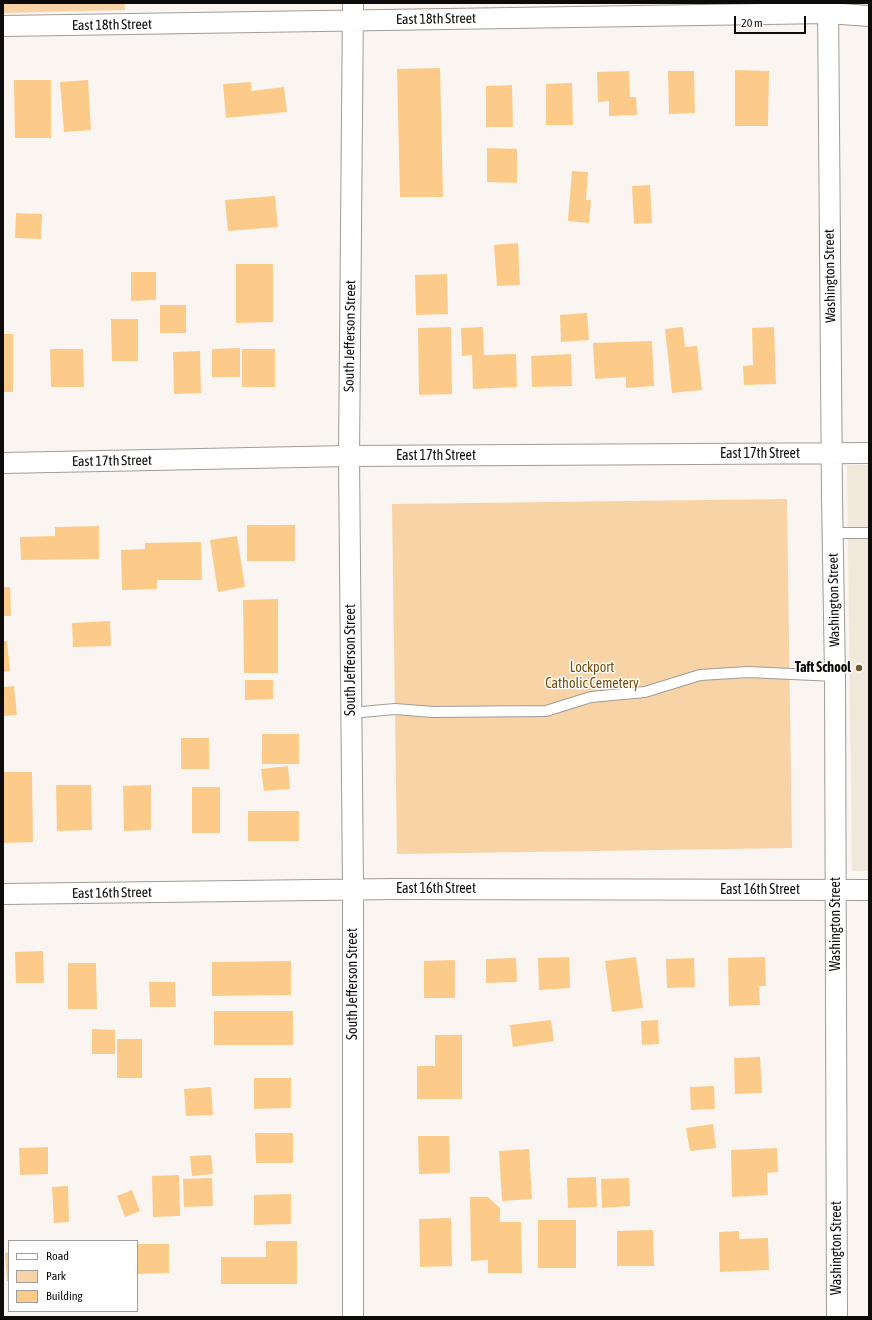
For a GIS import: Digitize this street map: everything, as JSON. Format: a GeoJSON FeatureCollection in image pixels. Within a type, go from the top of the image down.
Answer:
{"type":"FeatureCollection","features":[{"type":"Feature","properties":{"kind":"street","name":"East 18th Street"},"geometry":{"type":"LineString","coordinates":[[3,26],[353,12],[828,8],[869,16]]}},
{"type":"Feature","properties":{"kind":"street","name":"Washington Street"},"geometry":{"type":"LineString","coordinates":[[828,8],[832,533],[835,676],[837,1317]]}},
{"type":"Feature","properties":{"kind":"street","name":"South Jefferson Street"},"geometry":{"type":"LineString","coordinates":[[353,12],[349,456],[353,889],[353,1317]]}},
{"type":"Feature","properties":{"kind":"street","name":"East 17th Street"},"geometry":{"type":"LineString","coordinates":[[3,463],[349,456],[869,453]]}},
{"type":"Feature","properties":{"kind":"street","name":"East 16th Street"},"geometry":{"type":"LineString","coordinates":[[3,894],[353,889],[869,890]]}},
{"type":"Feature","properties":{"kind":"lane"},"geometry":{"type":"LineString","coordinates":[[832,533],[869,533]]}},
{"type":"Feature","properties":{"kind":"lane"},"geometry":{"type":"LineString","coordinates":[[351,713],[395,709],[433,712],[546,711],[591,697],[645,692],[700,675],[748,672],[835,676]]}},
{"type":"Feature","properties":{"kind":"shaded area","name":"Taft School"},"geometry":{"type":"Polygon","coordinates":[[[847,465],[869,465],[869,871],[852,871],[847,465]]]}},
{"type":"Feature","properties":{"kind":"green space"},"geometry":{"type":"Polygon","coordinates":[[[3,3],[125,3],[125,10],[3,13],[3,3]]]}},
{"type":"Feature","properties":{"kind":"green space","name":"Lockport Catholic Cemetery"},"geometry":{"type":"Polygon","coordinates":[[[787,499],[792,848],[397,854],[392,504],[787,499]]]}},
{"type":"Feature","properties":{"kind":"building"},"geometry":{"type":"Polygon","coordinates":[[[440,68],[443,197],[400,197],[397,69],[440,68]]]}},
{"type":"Feature","properties":{"kind":"building"},"geometry":{"type":"Polygon","coordinates":[[[735,70],[769,71],[768,126],[735,126],[735,70]]]}},
{"type":"Feature","properties":{"kind":"building"},"geometry":{"type":"Polygon","coordinates":[[[629,71],[630,97],[636,97],[637,115],[609,116],[609,101],[598,102],[597,72],[629,71]]]}},
{"type":"Feature","properties":{"kind":"building"},"geometry":{"type":"Polygon","coordinates":[[[668,71],[694,71],[695,113],[669,114],[668,71]]]}},
{"type":"Feature","properties":{"kind":"building"},"geometry":{"type":"Polygon","coordinates":[[[14,80],[51,80],[51,138],[15,138],[14,80]]]}},
{"type":"Feature","properties":{"kind":"building"},"geometry":{"type":"Polygon","coordinates":[[[88,80],[91,130],[64,132],[60,82],[88,80]]]}},
{"type":"Feature","properties":{"kind":"building"},"geometry":{"type":"Polygon","coordinates":[[[251,82],[251,91],[284,87],[287,112],[226,118],[223,84],[251,82]]]}},
{"type":"Feature","properties":{"kind":"building"},"geometry":{"type":"Polygon","coordinates":[[[572,83],[573,125],[546,125],[546,84],[572,83]]]}},
{"type":"Feature","properties":{"kind":"building"},"geometry":{"type":"Polygon","coordinates":[[[512,85],[513,127],[486,127],[486,86],[512,85]]]}},
{"type":"Feature","properties":{"kind":"building"},"geometry":{"type":"Polygon","coordinates":[[[487,148],[517,149],[517,183],[487,182],[487,148]]]}},
{"type":"Feature","properties":{"kind":"building"},"geometry":{"type":"Polygon","coordinates":[[[572,171],[588,172],[586,200],[591,200],[589,223],[568,221],[572,171]]]}},
{"type":"Feature","properties":{"kind":"building"},"geometry":{"type":"Polygon","coordinates":[[[650,185],[652,223],[634,224],[632,186],[650,185]]]}},
{"type":"Feature","properties":{"kind":"building"},"geometry":{"type":"Polygon","coordinates":[[[275,196],[278,227],[228,231],[225,200],[275,196]]]}},
{"type":"Feature","properties":{"kind":"building"},"geometry":{"type":"Polygon","coordinates":[[[16,213],[42,214],[41,239],[15,238],[16,213]]]}},
{"type":"Feature","properties":{"kind":"building"},"geometry":{"type":"Polygon","coordinates":[[[518,243],[520,285],[497,286],[494,245],[518,243]]]}},
{"type":"Feature","properties":{"kind":"building"},"geometry":{"type":"Polygon","coordinates":[[[236,264],[273,264],[273,322],[236,323],[236,264]]]}},
{"type":"Feature","properties":{"kind":"building"},"geometry":{"type":"Polygon","coordinates":[[[131,272],[156,272],[156,300],[131,301],[131,272]]]}},
{"type":"Feature","properties":{"kind":"building"},"geometry":{"type":"Polygon","coordinates":[[[447,274],[448,314],[416,315],[415,275],[447,274]]]}},
{"type":"Feature","properties":{"kind":"building"},"geometry":{"type":"Polygon","coordinates":[[[160,305],[186,305],[186,333],[160,333],[160,305]]]}},
{"type":"Feature","properties":{"kind":"building"},"geometry":{"type":"Polygon","coordinates":[[[587,313],[589,340],[561,342],[560,315],[587,313]]]}},
{"type":"Feature","properties":{"kind":"building"},"geometry":{"type":"Polygon","coordinates":[[[111,319],[138,319],[138,361],[112,361],[111,319]]]}},
{"type":"Feature","properties":{"kind":"building"},"geometry":{"type":"Polygon","coordinates":[[[451,327],[452,394],[419,395],[418,328],[451,327]]]}},
{"type":"Feature","properties":{"kind":"building"},"geometry":{"type":"Polygon","coordinates":[[[483,327],[484,355],[516,354],[517,387],[473,389],[472,355],[462,356],[461,328],[483,327]]]}},
{"type":"Feature","properties":{"kind":"building"},"geometry":{"type":"Polygon","coordinates":[[[683,327],[685,347],[697,346],[702,390],[672,393],[665,329],[683,327]]]}},
{"type":"Feature","properties":{"kind":"building"},"geometry":{"type":"Polygon","coordinates":[[[774,327],[776,384],[744,385],[743,366],[753,365],[752,328],[774,327]]]}},
{"type":"Feature","properties":{"kind":"building"},"geometry":{"type":"Polygon","coordinates":[[[3,334],[13,334],[13,392],[3,392],[3,334]]]}},
{"type":"Feature","properties":{"kind":"building"},"geometry":{"type":"Polygon","coordinates":[[[652,341],[654,386],[626,388],[626,377],[595,379],[593,343],[652,341]]]}},
{"type":"Feature","properties":{"kind":"building"},"geometry":{"type":"Polygon","coordinates":[[[240,348],[240,377],[212,377],[212,349],[240,348]]]}},
{"type":"Feature","properties":{"kind":"building"},"geometry":{"type":"Polygon","coordinates":[[[50,349],[83,349],[84,387],[51,387],[50,349]]]}},
{"type":"Feature","properties":{"kind":"building"},"geometry":{"type":"Polygon","coordinates":[[[242,349],[275,349],[275,387],[242,387],[242,349]]]}},
{"type":"Feature","properties":{"kind":"building"},"geometry":{"type":"Polygon","coordinates":[[[200,351],[201,393],[174,394],[173,352],[200,351]]]}},
{"type":"Feature","properties":{"kind":"building"},"geometry":{"type":"Polygon","coordinates":[[[571,354],[572,386],[532,387],[531,356],[571,354]]]}},
{"type":"Feature","properties":{"kind":"building"},"geometry":{"type":"Polygon","coordinates":[[[247,525],[295,525],[295,561],[247,561],[247,525]]]}},
{"type":"Feature","properties":{"kind":"building"},"geometry":{"type":"Polygon","coordinates":[[[99,526],[99,559],[21,560],[20,537],[55,536],[55,527],[99,526]]]}},
{"type":"Feature","properties":{"kind":"building"},"geometry":{"type":"Polygon","coordinates":[[[237,536],[245,587],[218,592],[210,540],[237,536]]]}},
{"type":"Feature","properties":{"kind":"building"},"geometry":{"type":"Polygon","coordinates":[[[201,542],[202,580],[157,580],[157,589],[122,590],[121,550],[145,549],[145,543],[201,542]]]}},
{"type":"Feature","properties":{"kind":"building"},"geometry":{"type":"Polygon","coordinates":[[[3,587],[10,587],[11,616],[3,616],[3,587]]]}},
{"type":"Feature","properties":{"kind":"building"},"geometry":{"type":"Polygon","coordinates":[[[278,599],[278,673],[244,673],[243,600],[278,599]]]}},
{"type":"Feature","properties":{"kind":"building"},"geometry":{"type":"Polygon","coordinates":[[[110,621],[111,646],[73,647],[72,623],[110,621]]]}},
{"type":"Feature","properties":{"kind":"building"},"geometry":{"type":"Polygon","coordinates":[[[3,641],[7,641],[10,671],[3,672],[3,641]]]}},
{"type":"Feature","properties":{"kind":"building"},"geometry":{"type":"Polygon","coordinates":[[[245,680],[273,680],[273,699],[245,700],[245,680]]]}},
{"type":"Feature","properties":{"kind":"building"},"geometry":{"type":"Polygon","coordinates":[[[14,686],[17,715],[3,716],[3,687],[14,686]]]}},
{"type":"Feature","properties":{"kind":"building"},"geometry":{"type":"Polygon","coordinates":[[[262,734],[299,734],[299,764],[262,764],[262,734]]]}},
{"type":"Feature","properties":{"kind":"building"},"geometry":{"type":"Polygon","coordinates":[[[181,738],[209,738],[209,769],[181,769],[181,738]]]}},
{"type":"Feature","properties":{"kind":"building"},"geometry":{"type":"Polygon","coordinates":[[[288,766],[290,789],[264,791],[261,769],[288,766]]]}},
{"type":"Feature","properties":{"kind":"building"},"geometry":{"type":"Polygon","coordinates":[[[3,772],[32,772],[33,842],[3,843],[3,772]]]}},
{"type":"Feature","properties":{"kind":"building"},"geometry":{"type":"Polygon","coordinates":[[[56,785],[91,785],[92,830],[57,831],[56,785]]]}},
{"type":"Feature","properties":{"kind":"building"},"geometry":{"type":"Polygon","coordinates":[[[151,785],[151,830],[124,831],[123,786],[151,785]]]}},
{"type":"Feature","properties":{"kind":"building"},"geometry":{"type":"Polygon","coordinates":[[[192,787],[220,787],[220,833],[192,833],[192,787]]]}},
{"type":"Feature","properties":{"kind":"building"},"geometry":{"type":"Polygon","coordinates":[[[248,811],[299,811],[299,841],[248,841],[248,811]]]}},
{"type":"Feature","properties":{"kind":"building"},"geometry":{"type":"Polygon","coordinates":[[[43,951],[44,983],[16,983],[15,952],[43,951]]]}},
{"type":"Feature","properties":{"kind":"building"},"geometry":{"type":"Polygon","coordinates":[[[569,957],[570,988],[539,990],[538,958],[569,957]]]}},
{"type":"Feature","properties":{"kind":"building"},"geometry":{"type":"Polygon","coordinates":[[[636,957],[643,1008],[612,1012],[605,961],[636,957]]]}},
{"type":"Feature","properties":{"kind":"building"},"geometry":{"type":"Polygon","coordinates":[[[765,957],[766,986],[759,986],[760,1005],[729,1006],[728,958],[765,957]]]}},
{"type":"Feature","properties":{"kind":"building"},"geometry":{"type":"Polygon","coordinates":[[[516,958],[517,982],[486,983],[486,959],[516,958]]]}},
{"type":"Feature","properties":{"kind":"building"},"geometry":{"type":"Polygon","coordinates":[[[694,958],[695,987],[667,988],[666,959],[694,958]]]}},
{"type":"Feature","properties":{"kind":"building"},"geometry":{"type":"Polygon","coordinates":[[[455,960],[455,998],[424,998],[424,961],[455,960]]]}},
{"type":"Feature","properties":{"kind":"building"},"geometry":{"type":"Polygon","coordinates":[[[291,961],[291,995],[212,996],[212,962],[291,961]]]}},
{"type":"Feature","properties":{"kind":"building"},"geometry":{"type":"Polygon","coordinates":[[[68,963],[96,963],[97,1009],[68,1009],[68,963]]]}},
{"type":"Feature","properties":{"kind":"building"},"geometry":{"type":"Polygon","coordinates":[[[149,982],[175,982],[176,1007],[150,1007],[149,982]]]}},
{"type":"Feature","properties":{"kind":"building"},"geometry":{"type":"Polygon","coordinates":[[[214,1011],[293,1011],[293,1045],[214,1045],[214,1011]]]}},
{"type":"Feature","properties":{"kind":"building"},"geometry":{"type":"Polygon","coordinates":[[[551,1020],[554,1041],[513,1047],[510,1025],[551,1020]]]}},
{"type":"Feature","properties":{"kind":"building"},"geometry":{"type":"Polygon","coordinates":[[[658,1020],[659,1044],[642,1045],[641,1021],[658,1020]]]}},
{"type":"Feature","properties":{"kind":"building"},"geometry":{"type":"Polygon","coordinates":[[[92,1029],[115,1030],[115,1054],[92,1054],[92,1029]]]}},
{"type":"Feature","properties":{"kind":"building"},"geometry":{"type":"Polygon","coordinates":[[[435,1035],[462,1035],[462,1099],[417,1099],[417,1066],[435,1066],[435,1035]]]}},
{"type":"Feature","properties":{"kind":"building"},"geometry":{"type":"Polygon","coordinates":[[[117,1039],[142,1039],[142,1078],[117,1078],[117,1039]]]}},
{"type":"Feature","properties":{"kind":"building"},"geometry":{"type":"Polygon","coordinates":[[[760,1057],[762,1093],[735,1094],[734,1058],[760,1057]]]}},
{"type":"Feature","properties":{"kind":"building"},"geometry":{"type":"Polygon","coordinates":[[[254,1078],[291,1078],[291,1108],[254,1109],[254,1078]]]}},
{"type":"Feature","properties":{"kind":"building"},"geometry":{"type":"Polygon","coordinates":[[[714,1086],[715,1109],[691,1110],[690,1087],[714,1086]]]}},
{"type":"Feature","properties":{"kind":"building"},"geometry":{"type":"Polygon","coordinates":[[[211,1087],[213,1115],[186,1116],[184,1089],[211,1087]]]}},
{"type":"Feature","properties":{"kind":"building"},"geometry":{"type":"Polygon","coordinates":[[[713,1124],[716,1148],[690,1151],[686,1128],[713,1124]]]}},
{"type":"Feature","properties":{"kind":"building"},"geometry":{"type":"Polygon","coordinates":[[[255,1133],[293,1133],[293,1163],[256,1163],[255,1133]]]}},
{"type":"Feature","properties":{"kind":"building"},"geometry":{"type":"Polygon","coordinates":[[[418,1136],[449,1136],[450,1173],[419,1174],[418,1136]]]}},
{"type":"Feature","properties":{"kind":"building"},"geometry":{"type":"Polygon","coordinates":[[[48,1147],[48,1174],[20,1175],[19,1148],[48,1147]]]}},
{"type":"Feature","properties":{"kind":"building"},"geometry":{"type":"Polygon","coordinates":[[[777,1148],[778,1172],[767,1173],[768,1195],[732,1197],[731,1150],[777,1148]]]}},
{"type":"Feature","properties":{"kind":"building"},"geometry":{"type":"Polygon","coordinates":[[[529,1149],[532,1199],[502,1201],[499,1151],[529,1149]]]}},
{"type":"Feature","properties":{"kind":"building"},"geometry":{"type":"Polygon","coordinates":[[[211,1155],[213,1174],[192,1176],[190,1156],[211,1155]]]}},
{"type":"Feature","properties":{"kind":"building"},"geometry":{"type":"Polygon","coordinates":[[[179,1175],[180,1216],[153,1217],[152,1176],[179,1175]]]}},
{"type":"Feature","properties":{"kind":"building"},"geometry":{"type":"Polygon","coordinates":[[[596,1177],[597,1207],[568,1208],[567,1178],[596,1177]]]}},
{"type":"Feature","properties":{"kind":"building"},"geometry":{"type":"Polygon","coordinates":[[[212,1178],[213,1206],[184,1207],[183,1179],[212,1178]]]}},
{"type":"Feature","properties":{"kind":"building"},"geometry":{"type":"Polygon","coordinates":[[[629,1178],[630,1206],[602,1208],[601,1179],[629,1178]]]}},
{"type":"Feature","properties":{"kind":"building"},"geometry":{"type":"Polygon","coordinates":[[[68,1186],[69,1222],[54,1223],[52,1187],[68,1186]]]}},
{"type":"Feature","properties":{"kind":"building"},"geometry":{"type":"Polygon","coordinates":[[[132,1190],[140,1211],[125,1217],[117,1196],[132,1190]]]}},
{"type":"Feature","properties":{"kind":"building"},"geometry":{"type":"Polygon","coordinates":[[[291,1194],[291,1224],[254,1225],[254,1195],[291,1194]]]}},
{"type":"Feature","properties":{"kind":"building"},"geometry":{"type":"Polygon","coordinates":[[[470,1197],[488,1197],[500,1208],[500,1222],[521,1222],[522,1273],[488,1273],[488,1260],[471,1261],[470,1197]]]}},
{"type":"Feature","properties":{"kind":"building"},"geometry":{"type":"Polygon","coordinates":[[[451,1218],[452,1266],[420,1267],[419,1219],[451,1218]]]}},
{"type":"Feature","properties":{"kind":"building"},"geometry":{"type":"Polygon","coordinates":[[[538,1220],[576,1220],[576,1268],[538,1268],[538,1220]]]}},
{"type":"Feature","properties":{"kind":"building"},"geometry":{"type":"Polygon","coordinates":[[[653,1230],[654,1266],[617,1266],[617,1231],[653,1230]]]}},
{"type":"Feature","properties":{"kind":"building"},"geometry":{"type":"Polygon","coordinates":[[[739,1231],[739,1239],[768,1238],[769,1270],[720,1272],[719,1232],[739,1231]]]}},
{"type":"Feature","properties":{"kind":"building"},"geometry":{"type":"Polygon","coordinates":[[[266,1241],[297,1241],[297,1284],[221,1284],[221,1257],[266,1257],[266,1241]]]}},
{"type":"Feature","properties":{"kind":"building"},"geometry":{"type":"Polygon","coordinates":[[[138,1244],[169,1244],[169,1273],[138,1274],[138,1244]]]}},
{"type":"Feature","properties":{"kind":"building"},"geometry":{"type":"Polygon","coordinates":[[[8,1252],[8,1281],[7,1281],[5,1253],[8,1252]]]}},
{"type":"Feature","properties":{"kind":"place","name":"Taft School"},"geometry":{"type":"Point","coordinates":[859,668]}}]}
